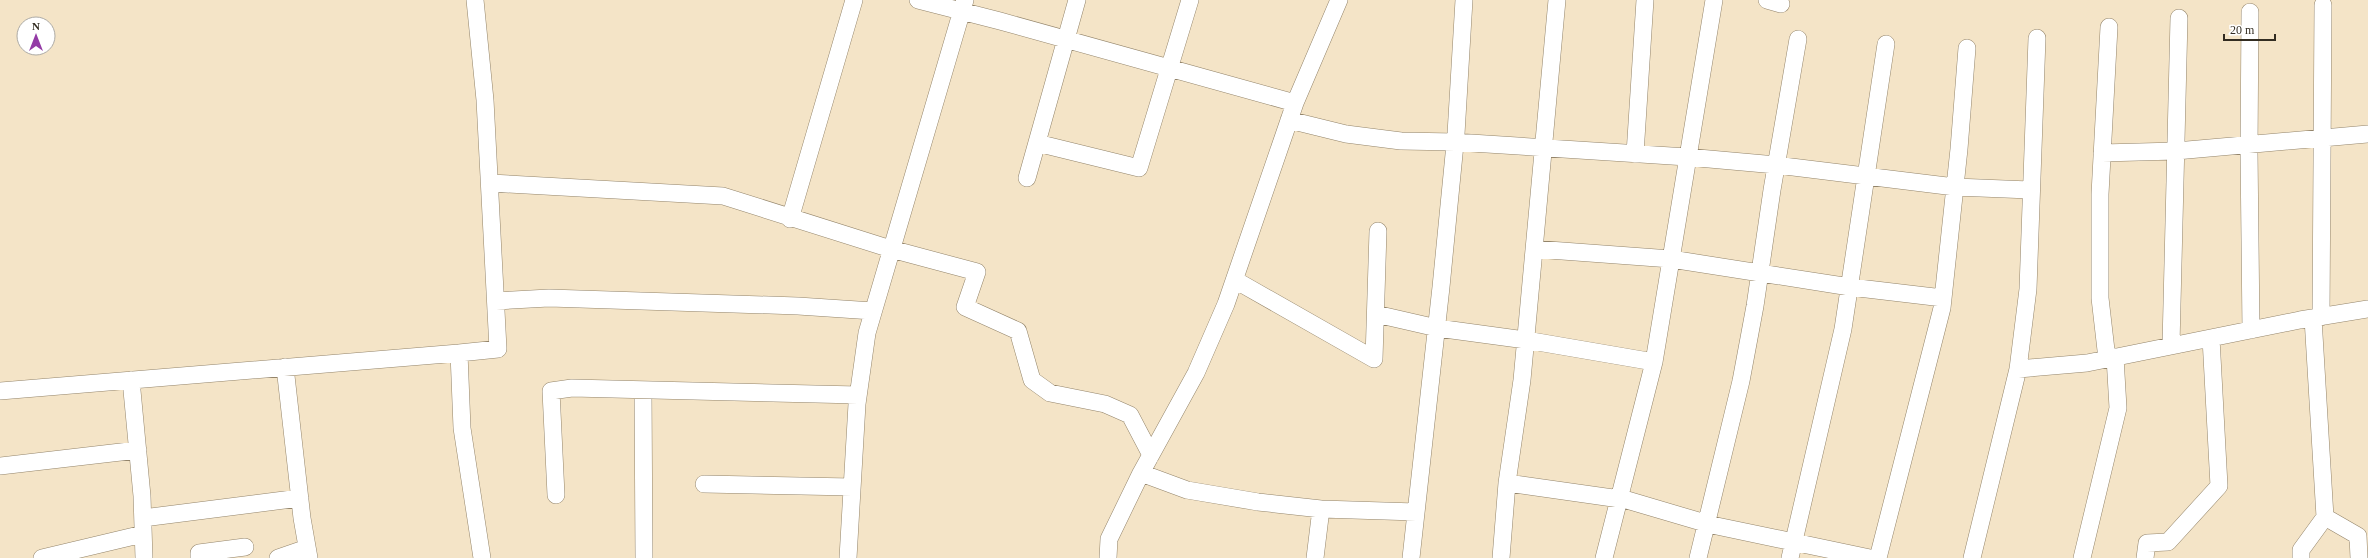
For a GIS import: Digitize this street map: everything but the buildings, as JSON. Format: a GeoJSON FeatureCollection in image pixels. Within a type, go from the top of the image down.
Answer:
{"type":"FeatureCollection","features":[{"type":"Feature","properties":{"kind":"street"},"geometry":{"type":"LineString","coordinates":[[0,391],[498,349],[485,100],[475,0]]}},
{"type":"Feature","properties":{"kind":"street"},"geometry":{"type":"LineString","coordinates":[[790,219],[854,0]]}},
{"type":"Feature","properties":{"kind":"street"},"geometry":{"type":"LineString","coordinates":[[918,0],[964,6],[1066,39],[1295,103]]}},
{"type":"Feature","properties":{"kind":"street"},"geometry":{"type":"LineString","coordinates":[[1027,178],[1077,0]]}},
{"type":"Feature","properties":{"kind":"street"},"geometry":{"type":"LineString","coordinates":[[1037,143],[1139,168],[1190,0]]}},
{"type":"Feature","properties":{"kind":"street"},"geometry":{"type":"LineString","coordinates":[[1108,558],[1109,539],[1141,473],[1196,373],[1226,304],[1295,103],[1339,0]]}},
{"type":"Feature","properties":{"kind":"street"},"geometry":{"type":"LineString","coordinates":[[1411,558],[1437,328],[1455,142],[1464,0]]}},
{"type":"Feature","properties":{"kind":"street"},"geometry":{"type":"LineString","coordinates":[[1501,558],[1507,483],[1526,340],[1557,0]]}},
{"type":"Feature","properties":{"kind":"street"},"geometry":{"type":"LineString","coordinates":[[1635,154],[1645,0]]}},
{"type":"Feature","properties":{"kind":"street"},"geometry":{"type":"LineString","coordinates":[[1604,558],[1654,362],[1714,0]]}},
{"type":"Feature","properties":{"kind":"street"},"geometry":{"type":"LineString","coordinates":[[2301,558],[2301,550],[2325,517],[2317,317],[2324,136],[2323,5]]}},
{"type":"Feature","properties":{"kind":"street"},"geometry":{"type":"LineString","coordinates":[[848,558],[858,395],[867,333],[964,6]]}},
{"type":"Feature","properties":{"kind":"street"},"geometry":{"type":"LineString","coordinates":[[2250,12],[2249,143],[2251,330]]}},
{"type":"Feature","properties":{"kind":"street"},"geometry":{"type":"LineString","coordinates":[[2171,345],[2172,242],[2179,18]]}},
{"type":"Feature","properties":{"kind":"street"},"geometry":{"type":"LineString","coordinates":[[2082,558],[2118,408],[2100,298],[2100,194],[2109,27]]}},
{"type":"Feature","properties":{"kind":"street"},"geometry":{"type":"LineString","coordinates":[[1972,558],[2018,369],[2028,289],[2030,190],[2038,38]]}},
{"type":"Feature","properties":{"kind":"street"},"geometry":{"type":"LineString","coordinates":[[1698,558],[1741,381],[1798,39]]}},
{"type":"Feature","properties":{"kind":"street"},"geometry":{"type":"LineString","coordinates":[[1790,558],[1826,406],[1850,288],[1886,44]]}},
{"type":"Feature","properties":{"kind":"street"},"geometry":{"type":"LineString","coordinates":[[1878,558],[1943,298],[1955,186],[1967,48]]}},
{"type":"Feature","properties":{"kind":"street"},"geometry":{"type":"LineString","coordinates":[[1290,120],[1346,134],[1401,141],[1455,142],[1687,157],[1776,165],[1955,186],[2030,190]]}},
{"type":"Feature","properties":{"kind":"street"},"geometry":{"type":"LineString","coordinates":[[2102,153],[2176,151],[2324,136],[2368,134]]}},
{"type":"Feature","properties":{"kind":"street"},"geometry":{"type":"LineString","coordinates":[[490,183],[723,196],[790,219],[891,249],[977,272],[965,307],[1018,331],[1032,380],[1050,393],[1105,404],[1130,415],[1151,454]]}},
{"type":"Feature","properties":{"kind":"street"},"geometry":{"type":"LineString","coordinates":[[1235,280],[1374,359],[1378,231]]}},
{"type":"Feature","properties":{"kind":"street"},"geometry":{"type":"LineString","coordinates":[[1535,249],[1671,259],[1850,288],[1943,298]]}},
{"type":"Feature","properties":{"kind":"street"},"geometry":{"type":"LineString","coordinates":[[496,301],[565,299],[798,306],[873,311]]}},
{"type":"Feature","properties":{"kind":"street"},"geometry":{"type":"LineString","coordinates":[[2018,369],[2087,363],[2171,345],[2317,317],[2368,309]]}},
{"type":"Feature","properties":{"kind":"street"},"geometry":{"type":"LineString","coordinates":[[1376,314],[1437,328],[1526,340],[1654,362]]}},
{"type":"Feature","properties":{"kind":"street"},"geometry":{"type":"LineString","coordinates":[[2145,558],[2147,542],[2168,542],[2219,486],[2211,338]]}},
{"type":"Feature","properties":{"kind":"street"},"geometry":{"type":"LineString","coordinates":[[459,353],[462,428],[482,558]]}},
{"type":"Feature","properties":{"kind":"street"},"geometry":{"type":"LineString","coordinates":[[278,558],[308,553],[285,367]]}},
{"type":"Feature","properties":{"kind":"street"},"geometry":{"type":"LineString","coordinates":[[131,380],[138,450],[144,558]]}},
{"type":"Feature","properties":{"kind":"street"},"geometry":{"type":"LineString","coordinates":[[556,495],[551,391],[572,388],[858,395]]}},
{"type":"Feature","properties":{"kind":"street"},"geometry":{"type":"LineString","coordinates":[[643,390],[644,558]]}},
{"type":"Feature","properties":{"kind":"street"},"geometry":{"type":"LineString","coordinates":[[0,466],[138,450]]}},
{"type":"Feature","properties":{"kind":"street"},"geometry":{"type":"LineString","coordinates":[[1141,473],[1187,490],[1258,502],[1321,509],[1416,512]]}},
{"type":"Feature","properties":{"kind":"street"},"geometry":{"type":"LineString","coordinates":[[1507,483],[1620,499],[1707,523],[1870,558]]}},
{"type":"Feature","properties":{"kind":"street"},"geometry":{"type":"LineString","coordinates":[[704,484],[852,487]]}},
{"type":"Feature","properties":{"kind":"street"},"geometry":{"type":"LineString","coordinates":[[42,558],[143,526],[300,498]]}},
{"type":"Feature","properties":{"kind":"street"},"geometry":{"type":"LineString","coordinates":[[1315,558],[1321,509]]}},
{"type":"Feature","properties":{"kind":"street"},"geometry":{"type":"LineString","coordinates":[[2325,517],[2358,536],[2359,558]]}},
{"type":"Feature","properties":{"kind":"street"},"geometry":{"type":"LineString","coordinates":[[199,558],[199,553],[245,547]]}}]}
